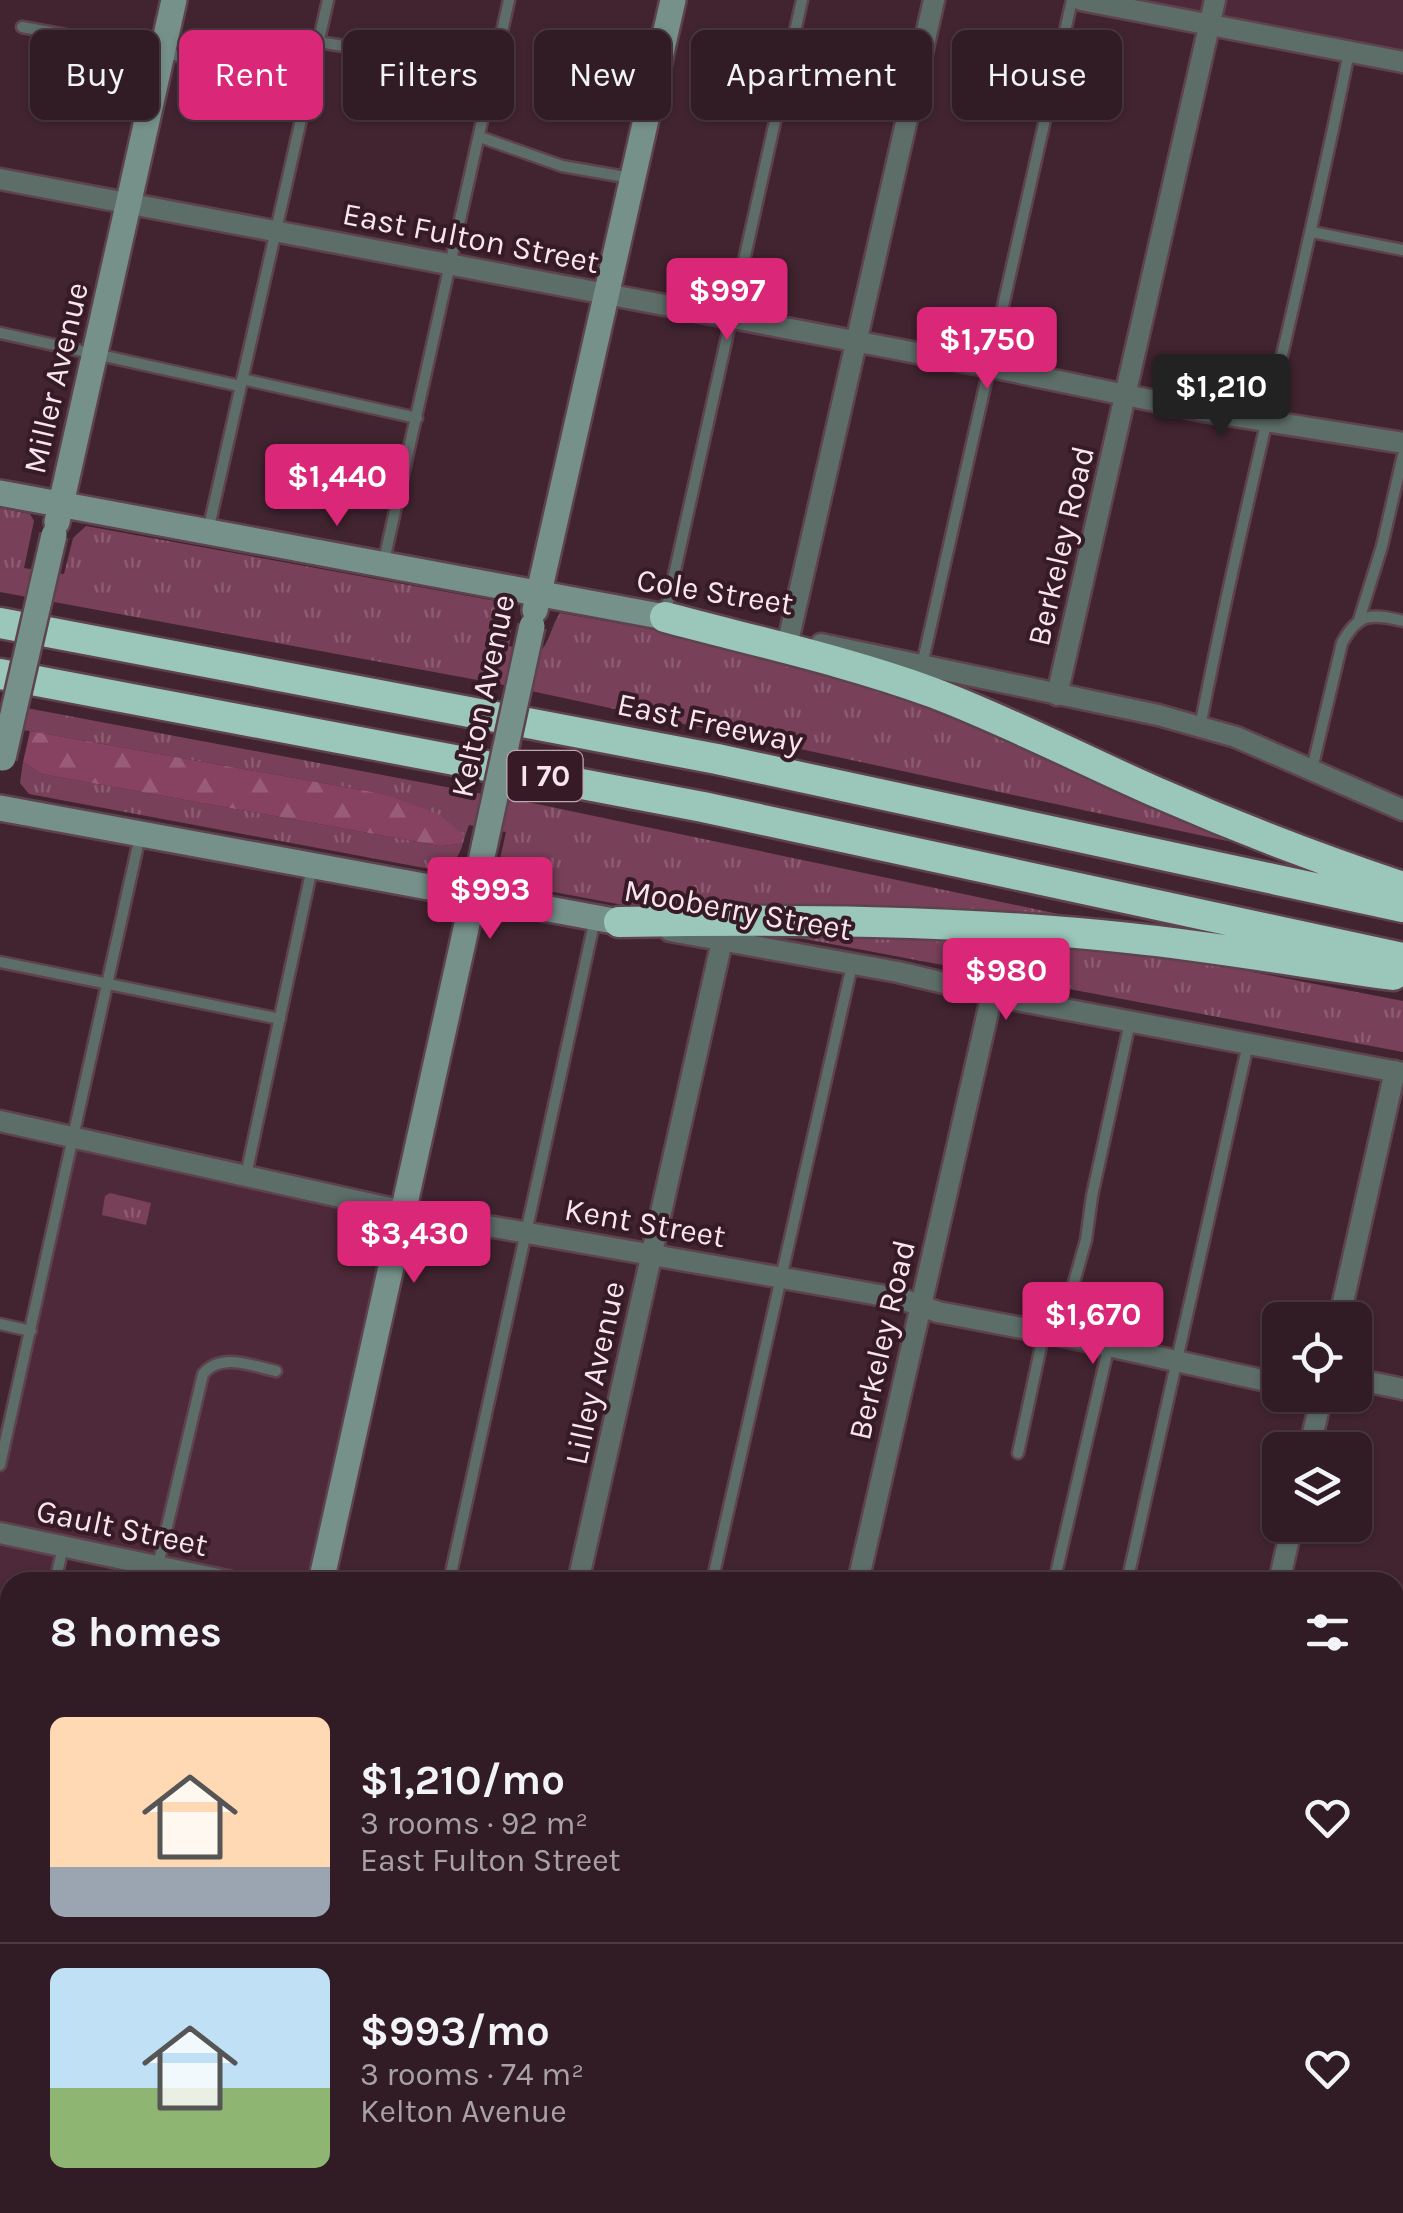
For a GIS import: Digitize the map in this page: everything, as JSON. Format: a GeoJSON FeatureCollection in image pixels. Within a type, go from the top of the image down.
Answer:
{"type":"FeatureCollection","features":[{"type":"Feature","properties":{"kind":"highway"},"geometry":{"type":"LineString","coordinates":[[664,617],[860,669],[934,694],[1060,746],[1156,792],[1326,860],[1403,886]]}},
{"type":"Feature","properties":{"kind":"highway","name":"East Freeway"},"geometry":{"type":"LineString","coordinates":[[0,622],[717,759],[1403,907]]}},
{"type":"Feature","properties":{"kind":"highway","name":"I 70"},"geometry":{"type":"LineString","coordinates":[[0,674],[702,807],[1403,958]]}},
{"type":"Feature","properties":{"kind":"highway"},"geometry":{"type":"LineString","coordinates":[[607,920],[1028,929],[1130,938],[1403,977]]}},
{"type":"Feature","properties":{"kind":"main road","name":"Miller Avenue"},"geometry":{"type":"LineString","coordinates":[[1,764],[174,0]]}},
{"type":"Feature","properties":{"kind":"main road","name":"Kelton Avenue"},"geometry":{"type":"LineString","coordinates":[[323,1572],[673,0]]}},
{"type":"Feature","properties":{"kind":"main road","name":"Cole Street"},"geometry":{"type":"LineString","coordinates":[[0,493],[664,617]]}},
{"type":"Feature","properties":{"kind":"main road","name":"Mooberry Street"},"geometry":{"type":"LineString","coordinates":[[0,808],[607,920]]}},
{"type":"Feature","properties":{"kind":"street"},"geometry":{"type":"LineString","coordinates":[[789,637],[934,0]]}},
{"type":"Feature","properties":{"kind":"street"},"geometry":{"type":"LineString","coordinates":[[1082,0],[1403,62]]}},
{"type":"Feature","properties":{"kind":"street","name":"Berkeley Road"},"geometry":{"type":"LineString","coordinates":[[1057,695],[1215,0]]}},
{"type":"Feature","properties":{"kind":"street","name":"East Fulton Street"},"geometry":{"type":"LineString","coordinates":[[0,179],[1268,422],[1403,444]]}},
{"type":"Feature","properties":{"kind":"street","name":"Cole Street"},"geometry":{"type":"LineString","coordinates":[[664,617],[789,637],[1200,727],[1312,768],[1403,810]]}},
{"type":"Feature","properties":{"kind":"street","name":"Mooberry Street"},"geometry":{"type":"LineString","coordinates":[[607,920],[1399,1072]]}},
{"type":"Feature","properties":{"kind":"street","name":"Lilley Avenue"},"geometry":{"type":"LineString","coordinates":[[580,1572],[722,941]]}},
{"type":"Feature","properties":{"kind":"street","name":"Berkeley Road"},"geometry":{"type":"LineString","coordinates":[[860,1572],[992,994]]}},
{"type":"Feature","properties":{"kind":"street"},"geometry":{"type":"LineString","coordinates":[[1342,1302],[1399,1072]]}},
{"type":"Feature","properties":{"kind":"street","name":"Kent Street"},"geometry":{"type":"LineString","coordinates":[[0,1121],[403,1211],[902,1299],[938,1312],[1262,1380]]}},
{"type":"Feature","properties":{"kind":"street"},"geometry":{"type":"LineString","coordinates":[[1372,1383],[1403,1389]]}},
{"type":"Feature","properties":{"kind":"street","name":"Gault Street"},"geometry":{"type":"LineString","coordinates":[[0,1533],[63,1546],[149,1572]]}},
{"type":"Feature","properties":{"kind":"street"},"geometry":{"type":"LineString","coordinates":[[1282,1572],[1288,1542]]}},
{"type":"Feature","properties":{"kind":"lane"},"geometry":{"type":"LineString","coordinates":[[322,30],[328,0]]}},
{"type":"Feature","properties":{"kind":"lane"},"geometry":{"type":"LineString","coordinates":[[503,30],[510,0]]}},
{"type":"Feature","properties":{"kind":"lane"},"geometry":{"type":"LineString","coordinates":[[664,617],[802,0]]}},
{"type":"Feature","properties":{"kind":"lane"},"geometry":{"type":"LineString","coordinates":[[922,666],[1072,0]]}},
{"type":"Feature","properties":{"kind":"lane"},"geometry":{"type":"LineString","coordinates":[[22,27],[179,56]]}},
{"type":"Feature","properties":{"kind":"lane"},"geometry":{"type":"LineString","coordinates":[[1200,727],[1349,52]]}},
{"type":"Feature","properties":{"kind":"lane"},"geometry":{"type":"LineString","coordinates":[[208,533],[300,120]]}},
{"type":"Feature","properties":{"kind":"lane"},"geometry":{"type":"LineString","coordinates":[[383,565],[484,120]]}},
{"type":"Feature","properties":{"kind":"lane"},"geometry":{"type":"LineString","coordinates":[[480,137],[562,166],[632,178]]}},
{"type":"Feature","properties":{"kind":"lane"},"geometry":{"type":"LineString","coordinates":[[1312,232],[1403,250]]}},
{"type":"Feature","properties":{"kind":"lane"},"geometry":{"type":"LineString","coordinates":[[0,333],[416,418]]}},
{"type":"Feature","properties":{"kind":"lane"},"geometry":{"type":"LineString","coordinates":[[1312,768],[1342,644],[1359,620],[1382,546],[1403,455]]}},
{"type":"Feature","properties":{"kind":"lane"},"geometry":{"type":"LineString","coordinates":[[1359,620],[1383,616],[1403,621]]}},
{"type":"Feature","properties":{"kind":"lane"},"geometry":{"type":"LineString","coordinates":[[0,1465],[140,833]]}},
{"type":"Feature","properties":{"kind":"lane"},"geometry":{"type":"LineString","coordinates":[[246,1175],[312,864]]}},
{"type":"Feature","properties":{"kind":"lane"},"geometry":{"type":"LineString","coordinates":[[451,1572],[526,1233],[607,920]]}},
{"type":"Feature","properties":{"kind":"lane"},"geometry":{"type":"LineString","coordinates":[[0,962],[280,1019]]}},
{"type":"Feature","properties":{"kind":"lane"},"geometry":{"type":"LineString","coordinates":[[714,1572],[852,964]]}},
{"type":"Feature","properties":{"kind":"lane"},"geometry":{"type":"LineString","coordinates":[[1018,1453],[1052,1333],[1086,1240],[1130,1022]]}},
{"type":"Feature","properties":{"kind":"lane"},"geometry":{"type":"LineString","coordinates":[[1129,1572],[1248,1044]]}},
{"type":"Feature","properties":{"kind":"lane"},"geometry":{"type":"LineString","coordinates":[[0,1324],[31,1331]]}},
{"type":"Feature","properties":{"kind":"lane"},"geometry":{"type":"LineString","coordinates":[[1056,1572],[1108,1345]]}},
{"type":"Feature","properties":{"kind":"lane"},"geometry":{"type":"LineString","coordinates":[[156,1572],[203,1374],[209,1366],[224,1361],[276,1371]]}},
{"type":"Feature","properties":{"kind":"lane"},"geometry":{"type":"LineString","coordinates":[[57,1572],[63,1546]]}},
{"type":"Feature","properties":{"kind":"shaded area"},"geometry":{"type":"Polygon","coordinates":[[[1091,0],[1403,0],[1403,61],[1091,0]]]}},
{"type":"Feature","properties":{"kind":"shaded area"},"geometry":{"type":"Polygon","coordinates":[[[72,1133],[399,1210],[323,1572],[181,1572],[65,1546],[59,1572],[0,1572],[0,1461],[72,1133]]]}},
{"type":"Feature","properties":{"kind":"green space"},"geometry":{"type":"Polygon","coordinates":[[[0,508],[30,514],[34,521],[24,568],[64,574],[73,538],[86,526],[496,601],[510,621],[509,646],[538,654],[560,613],[756,648],[943,708],[1228,834],[1227,841],[499,684],[0,592],[0,508]]]}},
{"type":"Feature","properties":{"kind":"green space"},"geometry":{"type":"Polygon","coordinates":[[[0,703],[542,805],[1063,915],[1062,922],[883,910],[623,905],[495,881],[506,832],[469,825],[455,860],[435,870],[29,794],[20,783],[23,762],[42,774],[440,846],[460,844],[384,794],[0,728],[0,703]]]}},
{"type":"Feature","properties":{"kind":"green space"},"geometry":{"type":"Polygon","coordinates":[[[30,731],[384,794],[440,815],[465,836],[460,844],[440,846],[42,774],[23,762],[30,731]]]}},
{"type":"Feature","properties":{"kind":"green space"},"geometry":{"type":"Polygon","coordinates":[[[773,933],[1043,942],[1181,958],[1403,1001],[1403,1052],[773,933]]]}},
{"type":"Feature","properties":{"kind":"green space"},"geometry":{"type":"Polygon","coordinates":[[[110,1193],[151,1203],[146,1225],[102,1215],[105,1196],[110,1193]]]}}]}
